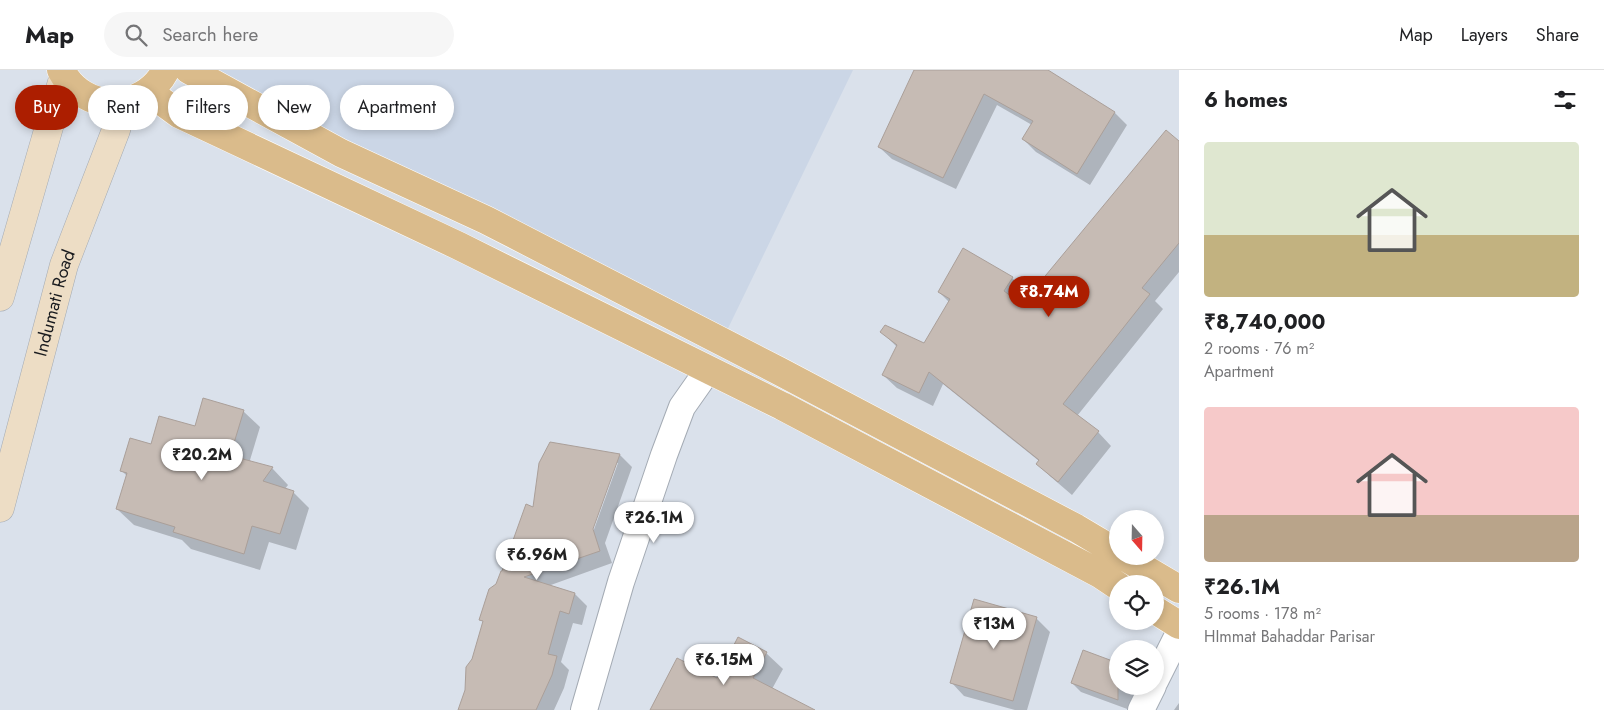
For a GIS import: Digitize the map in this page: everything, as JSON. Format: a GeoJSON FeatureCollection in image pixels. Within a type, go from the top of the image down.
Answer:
{"type":"FeatureCollection","features":[{"type":"Feature","properties":{"kind":"main road"},"geometry":{"type":"LineString","coordinates":[[153,85],[159,81],[166,70]]}},
{"type":"Feature","properties":{"kind":"main road"},"geometry":{"type":"LineString","coordinates":[[188,70],[341,154],[486,220],[779,371],[1076,528],[1109,548]]}},
{"type":"Feature","properties":{"kind":"main road"},"geometry":{"type":"LineString","coordinates":[[62,73],[79,92],[88,96]]}},
{"type":"Feature","properties":{"kind":"main road"},"geometry":{"type":"LineString","coordinates":[[0,298],[62,73]]}},
{"type":"Feature","properties":{"kind":"main road"},"geometry":{"type":"LineString","coordinates":[[158,106],[459,246],[708,370],[798,415],[1109,580]]}},
{"type":"Feature","properties":{"kind":"main road","name":"Indumati Road"},"geometry":{"type":"LineString","coordinates":[[0,508],[64,265],[116,130]]}},
{"type":"Feature","properties":{"kind":"main road"},"geometry":{"type":"LineString","coordinates":[[1138,565],[1179,590]]}},
{"type":"Feature","properties":{"kind":"main road"},"geometry":{"type":"LineString","coordinates":[[1164,616],[1179,626]]}},
{"type":"Feature","properties":{"kind":"street"},"geometry":{"type":"LineString","coordinates":[[584,710],[621,582],[664,455],[682,407],[708,370]]}},
{"type":"Feature","properties":{"kind":"street"},"geometry":{"type":"LineString","coordinates":[[1164,663],[1179,633]]}},
{"type":"Feature","properties":{"kind":"street"},"geometry":{"type":"LineString","coordinates":[[1141,710],[1148,695]]}},
{"type":"Feature","properties":{"kind":"shaded area"},"geometry":{"type":"Polygon","coordinates":[[[174,70],[853,70],[719,347],[292,130],[330,130],[330,85],[258,85],[258,113],[248,108],[248,85],[204,85],[174,70]]]}},
{"type":"Feature","properties":{"kind":"building"},"geometry":{"type":"Polygon","coordinates":[[[914,70],[1048,70],[1115,112],[1077,174],[1022,139],[1033,121],[984,94],[943,178],[878,147],[914,70]]]}},
{"type":"Feature","properties":{"kind":"building"},"geometry":{"type":"Polygon","coordinates":[[[1166,130],[1179,141],[1179,243],[1142,288],[1150,294],[1063,404],[1099,431],[1058,482],[1036,464],[1039,460],[929,372],[919,393],[882,375],[897,345],[880,332],[885,325],[924,343],[950,299],[938,292],[963,248],[1013,277],[1004,291],[1022,304],[1166,130]]]}},
{"type":"Feature","properties":{"kind":"building"},"geometry":{"type":"Polygon","coordinates":[[[203,398],[244,410],[234,443],[243,459],[273,467],[263,481],[294,491],[280,534],[252,526],[244,554],[173,532],[175,527],[116,509],[127,473],[120,471],[130,438],[151,444],[159,416],[195,426],[203,398]]]}},
{"type":"Feature","properties":{"kind":"building"},"geometry":{"type":"Polygon","coordinates":[[[550,442],[620,454],[593,529],[600,551],[524,577],[575,593],[569,614],[560,611],[548,654],[557,656],[552,675],[536,710],[458,710],[465,690],[466,667],[472,659],[483,621],[479,620],[489,589],[496,584],[502,571],[526,504],[533,507],[539,463],[550,442]]]}},
{"type":"Feature","properties":{"kind":"building"},"geometry":{"type":"Polygon","coordinates":[[[974,599],[1037,617],[1013,701],[950,683],[974,599]]]}},
{"type":"Feature","properties":{"kind":"building"},"geometry":{"type":"Polygon","coordinates":[[[738,637],[767,652],[753,678],[815,710],[650,710],[677,658],[717,678],[738,637]]]}},
{"type":"Feature","properties":{"kind":"building"},"geometry":{"type":"Polygon","coordinates":[[[1083,650],[1109,660],[1109,695],[1118,695],[1118,700],[1071,683],[1083,650]]]}}]}
